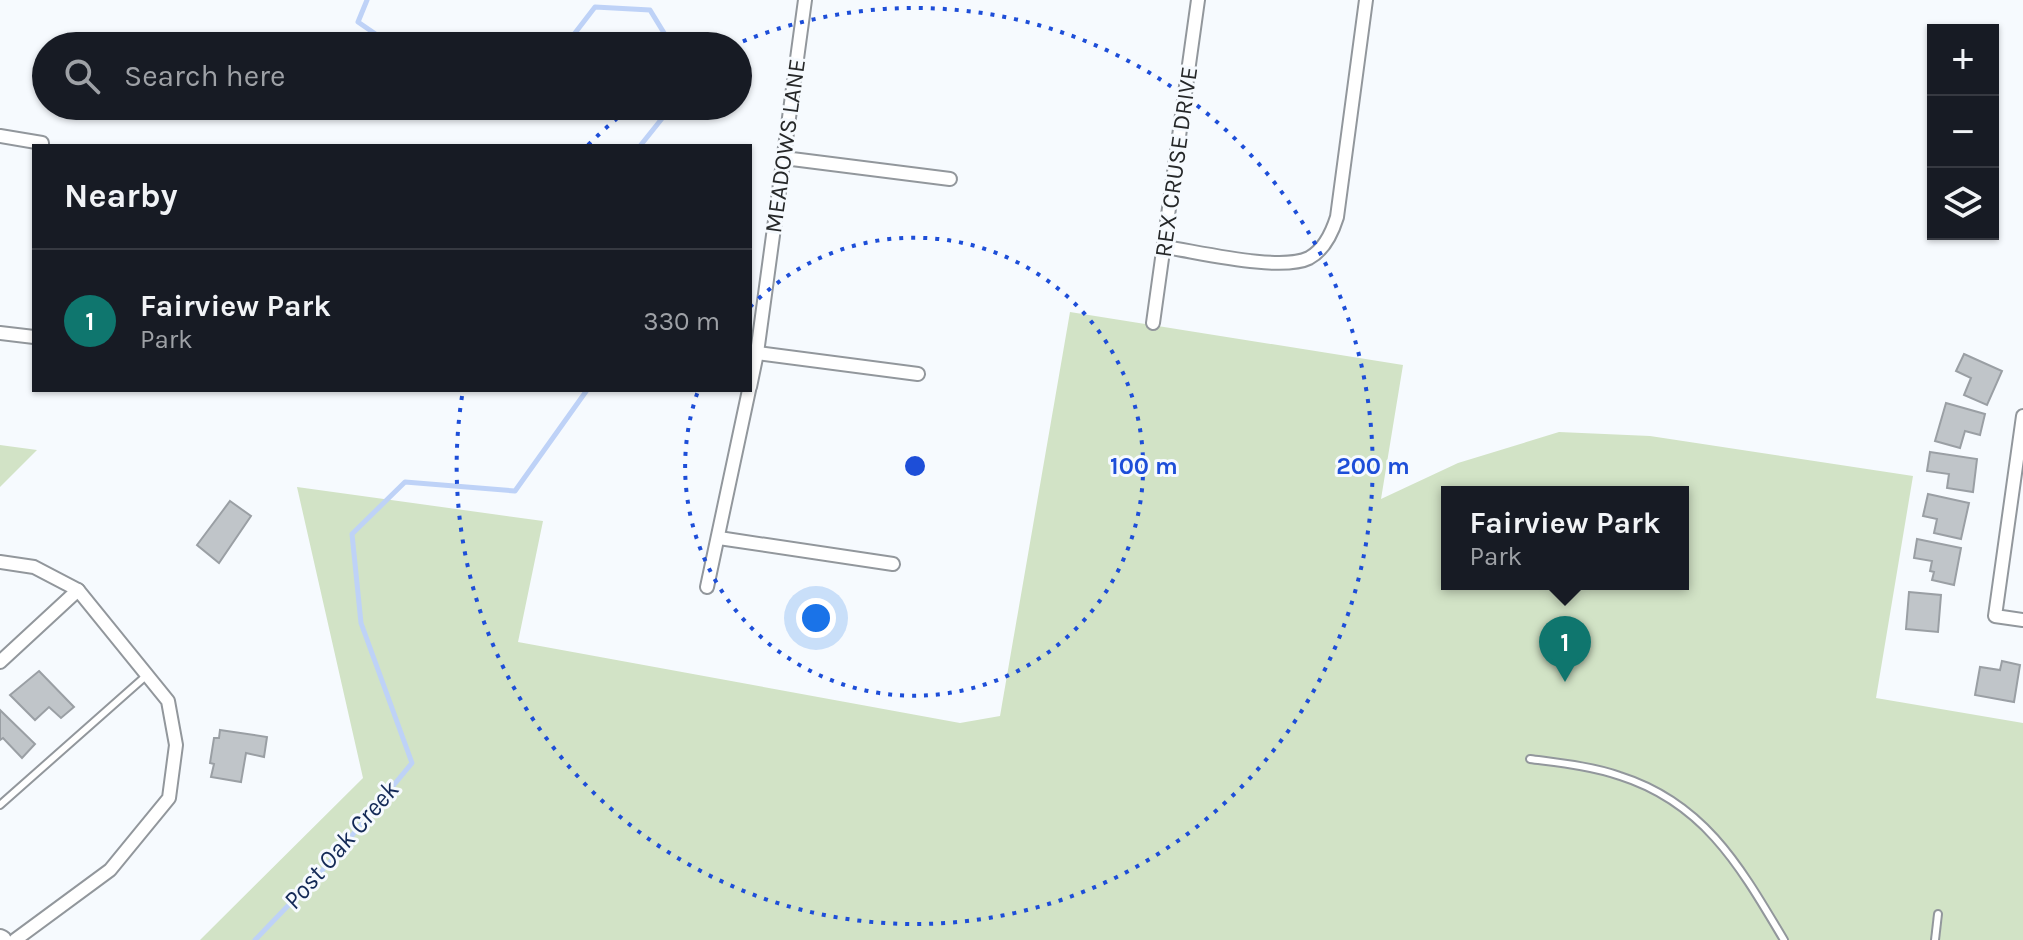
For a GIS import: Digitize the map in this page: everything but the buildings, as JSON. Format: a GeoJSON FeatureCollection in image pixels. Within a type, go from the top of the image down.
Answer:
{"type":"FeatureCollection","features":[{"type":"Feature","properties":{"kind":"street","name":"MEADOWS LANE"},"geometry":{"type":"LineString","coordinates":[[752,378],[805,0]]}},
{"type":"Feature","properties":{"kind":"street","name":"REX CRUSE DRIVE"},"geometry":{"type":"LineString","coordinates":[[1153,323],[1198,0]]}},
{"type":"Feature","properties":{"kind":"street"},"geometry":{"type":"LineString","coordinates":[[1165,247],[1286,264],[1310,257],[1326,243],[1337,217],[1366,0]]}},
{"type":"Feature","properties":{"kind":"street"},"geometry":{"type":"LineString","coordinates":[[0,136],[42,143]]}},
{"type":"Feature","properties":{"kind":"street"},"geometry":{"type":"LineString","coordinates":[[784,158],[950,179]]}},
{"type":"Feature","properties":{"kind":"street"},"geometry":{"type":"LineString","coordinates":[[0,333],[32,337]]}},
{"type":"Feature","properties":{"kind":"street"},"geometry":{"type":"LineString","coordinates":[[757,353],[918,374]]}},
{"type":"Feature","properties":{"kind":"street","name":"MEADOWS LANE"},"geometry":{"type":"LineString","coordinates":[[707,587],[749,392]]}},
{"type":"Feature","properties":{"kind":"street"},"geometry":{"type":"LineString","coordinates":[[2023,416],[1995,616],[2023,620]]}},
{"type":"Feature","properties":{"kind":"street"},"geometry":{"type":"LineString","coordinates":[[719,538],[893,564]]}},
{"type":"Feature","properties":{"kind":"street"},"geometry":{"type":"LineString","coordinates":[[0,562],[34,567],[78,590],[168,701],[176,745],[169,798],[110,870],[15,940]]}},
{"type":"Feature","properties":{"kind":"street"},"geometry":{"type":"LineString","coordinates":[[0,662],[78,590]]}},
{"type":"Feature","properties":{"kind":"lane"},"geometry":{"type":"LineString","coordinates":[[0,805],[148,674]]}},
{"type":"Feature","properties":{"kind":"lane"},"geometry":{"type":"LineString","coordinates":[[1530,759],[1617,775],[1644,784],[1674,800],[1698,818],[1733,857],[1784,940]]}},
{"type":"Feature","properties":{"kind":"lane"},"geometry":{"type":"LineString","coordinates":[[1935,940],[1938,914]]}},
{"type":"Feature","properties":{"kind":"green space"},"geometry":{"type":"Polygon","coordinates":[[[1070,312],[1403,365],[1381,499],[1458,463],[1559,432],[1650,436],[1913,476],[1876,698],[2023,723],[2023,940],[200,940],[363,778],[297,487],[543,521],[518,642],[960,723],[1000,716],[1070,312]]]}},
{"type":"Feature","properties":{"kind":"green space"},"geometry":{"type":"Polygon","coordinates":[[[0,445],[37,450],[0,487],[0,445]]]}},
{"type":"Feature","properties":{"kind":"waterway","name":"Post Oak Creek"},"geometry":{"type":"LineString","coordinates":[[367,0],[358,22],[373,32]]}},
{"type":"Feature","properties":{"kind":"waterway","name":"Post Oak Creek"},"geometry":{"type":"LineString","coordinates":[[576,32],[595,7],[650,10],[663,32]]}},
{"type":"Feature","properties":{"kind":"waterway","name":"Post Oak Creek"},"geometry":{"type":"LineString","coordinates":[[642,144],[661,120]]}},
{"type":"Feature","properties":{"kind":"waterway","name":"Post Oak Creek"},"geometry":{"type":"LineString","coordinates":[[255,940],[330,862],[412,763],[361,623],[352,534],[405,482],[515,491],[586,392]]}},
{"type":"Feature","properties":{"kind":"place","name":"Fairview Park"},"geometry":{"type":"Point","coordinates":[1565,682]}}]}
